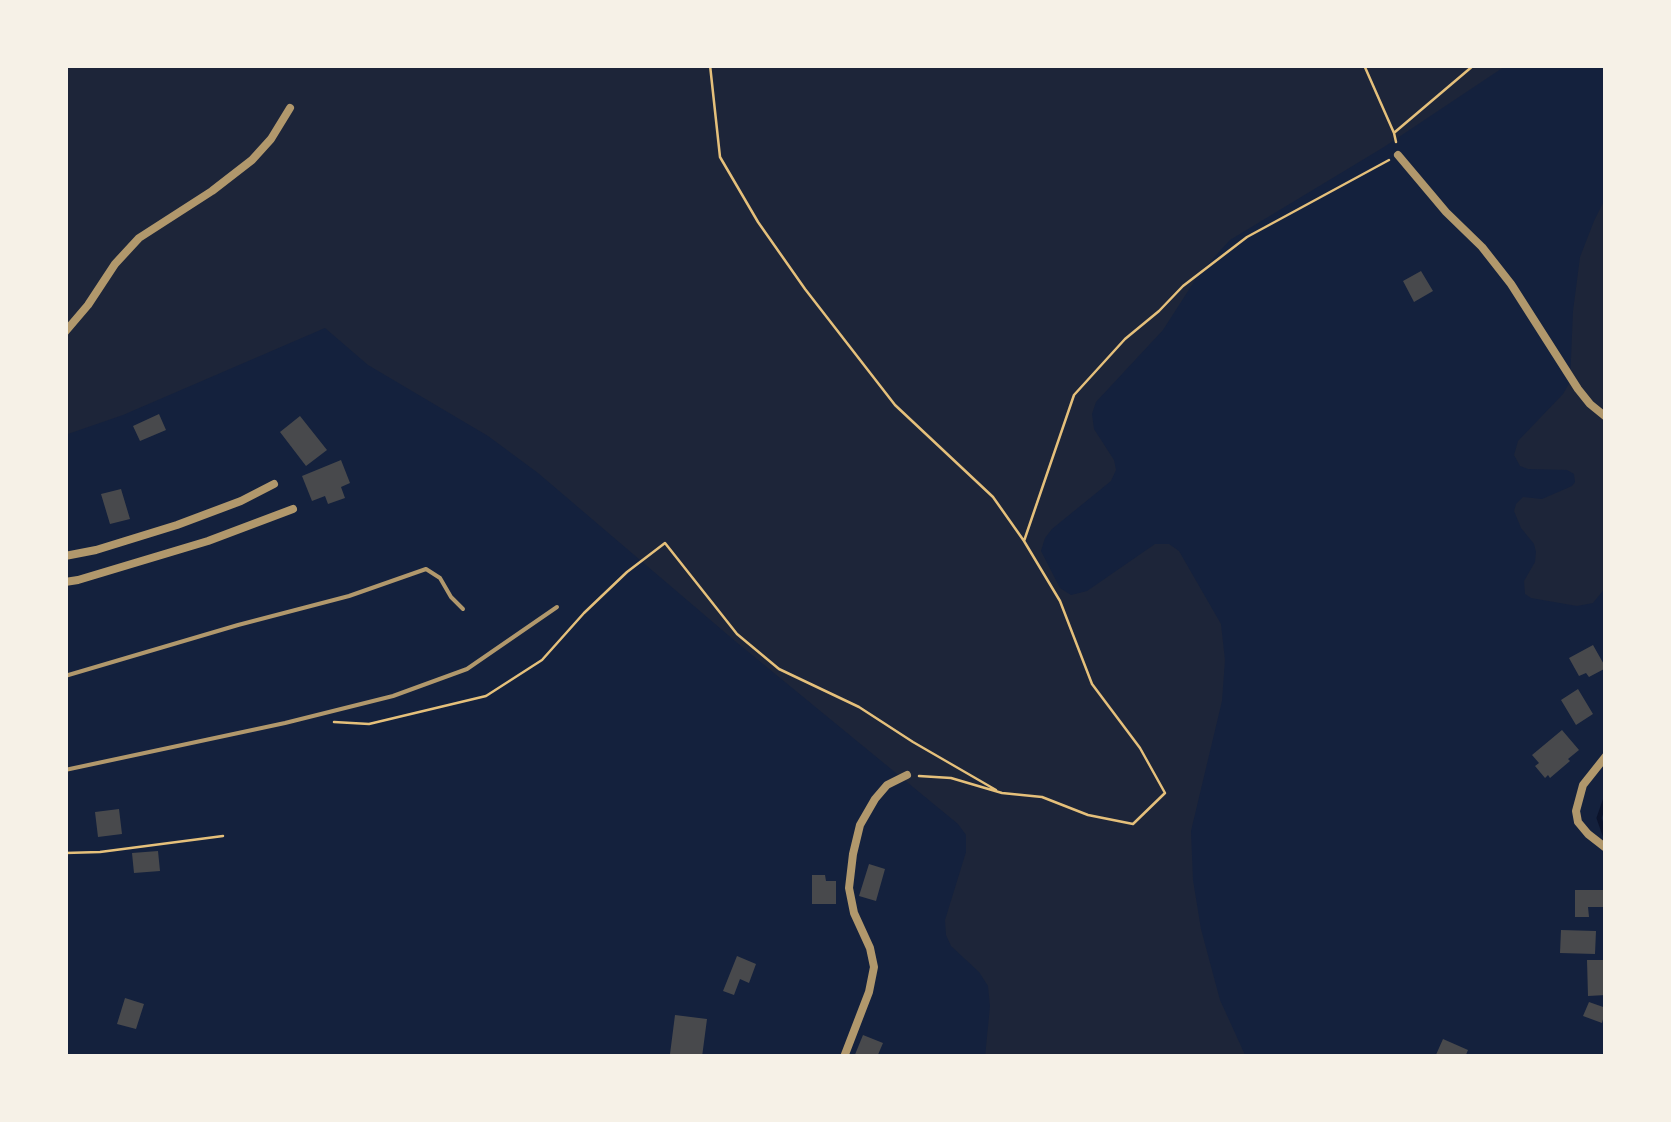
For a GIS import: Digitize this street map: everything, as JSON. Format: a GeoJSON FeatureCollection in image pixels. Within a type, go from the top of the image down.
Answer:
{"type":"FeatureCollection","features":[{"type":"Feature","properties":{"kind":"street"},"geometry":{"type":"LineString","coordinates":[[65,332],[139,238],[252,160],[290,108]]}},
{"type":"Feature","properties":{"kind":"street"},"geometry":{"type":"LineString","coordinates":[[1398,155],[1446,212],[1482,246],[1578,389],[1606,416]]}},
{"type":"Feature","properties":{"kind":"street"},"geometry":{"type":"LineString","coordinates":[[65,556],[177,525],[274,484]]}},
{"type":"Feature","properties":{"kind":"street"},"geometry":{"type":"LineString","coordinates":[[65,582],[190,547],[293,509]]}},
{"type":"Feature","properties":{"kind":"street"},"geometry":{"type":"LineString","coordinates":[[1606,756],[1583,785],[1576,810],[1578,822],[1606,848]]}},
{"type":"Feature","properties":{"kind":"street"},"geometry":{"type":"LineString","coordinates":[[844,1057],[869,992],[874,967],[849,888],[852,854],[860,825],[875,799],[887,785],[907,775]]}},
{"type":"Feature","properties":{"kind":"lane"},"geometry":{"type":"LineString","coordinates":[[65,676],[238,624],[349,596],[426,569],[440,578],[463,609]]}},
{"type":"Feature","properties":{"kind":"lane"},"geometry":{"type":"LineString","coordinates":[[65,770],[393,696],[466,669],[557,607]]}},
{"type":"Feature","properties":{"kind":"path"},"geometry":{"type":"LineString","coordinates":[[710,65],[720,157],[758,222],[896,405],[993,498],[1024,540],[1060,601],[1092,684],[1140,748],[1164,793],[1134,824],[1088,816],[1042,797],[1002,793],[951,778],[907,775]]}},
{"type":"Feature","properties":{"kind":"path"},"geometry":{"type":"LineString","coordinates":[[1024,540],[1074,395],[1125,339],[1183,286],[1247,237],[1398,155],[1394,133],[1364,65]]}},
{"type":"Feature","properties":{"kind":"path"},"geometry":{"type":"LineString","coordinates":[[1394,133],[1474,65]]}},
{"type":"Feature","properties":{"kind":"path"},"geometry":{"type":"LineString","coordinates":[[307,718],[369,724],[486,696],[542,660],[612,586],[665,543],[737,634],[780,669],[859,707],[1002,793]]}},
{"type":"Feature","properties":{"kind":"path"},"geometry":{"type":"LineString","coordinates":[[65,853],[223,836]]}},
{"type":"Feature","properties":{"kind":"shaded area"},"geometry":{"type":"Polygon","coordinates":[[[65,65],[1507,65],[1384,147],[1230,240],[1199,274],[1163,330],[1096,402],[1092,414],[1094,429],[1116,470],[1111,481],[1052,529],[1041,551],[1060,588],[1071,595],[1087,591],[1155,544],[1169,544],[1179,551],[1221,624],[1225,660],[1222,701],[1191,831],[1193,880],[1220,1000],[1246,1057],[985,1057],[988,986],[951,946],[946,935],[945,920],[966,852],[966,835],[958,824],[538,473],[488,436],[368,365],[325,328],[123,415],[65,435],[65,65]]]}},
{"type":"Feature","properties":{"kind":"shaded area"},"geometry":{"type":"Polygon","coordinates":[[[1606,197],[1606,587],[1593,603],[1577,606],[1525,594],[1524,581],[1536,552],[1514,511],[1523,497],[1542,499],[1572,486],[1574,474],[1567,470],[1528,469],[1520,466],[1514,455],[1518,441],[1570,382],[1580,257],[1606,197]]]}},
{"type":"Feature","properties":{"kind":"building"},"geometry":{"type":"Polygon","coordinates":[[[1421,271],[1433,291],[1414,302],[1403,281],[1421,271]]]}},
{"type":"Feature","properties":{"kind":"building"},"geometry":{"type":"Polygon","coordinates":[[[159,414],[166,430],[140,441],[133,426],[159,414]]]}},
{"type":"Feature","properties":{"kind":"building"},"geometry":{"type":"Polygon","coordinates":[[[300,416],[327,450],[306,466],[280,432],[300,416]]]}},
{"type":"Feature","properties":{"kind":"building"},"geometry":{"type":"Polygon","coordinates":[[[341,460],[350,483],[341,487],[345,498],[328,504],[325,496],[312,501],[302,476],[341,460]]]}},
{"type":"Feature","properties":{"kind":"building"},"geometry":{"type":"Polygon","coordinates":[[[121,489],[130,519],[110,524],[101,494],[121,489]]]}},
{"type":"Feature","properties":{"kind":"building"},"geometry":{"type":"Polygon","coordinates":[[[1593,645],[1606,668],[1589,677],[1586,673],[1579,676],[1569,658],[1593,645]]]}},
{"type":"Feature","properties":{"kind":"building"},"geometry":{"type":"Polygon","coordinates":[[[1578,689],[1593,714],[1576,725],[1561,700],[1578,689]]]}},
{"type":"Feature","properties":{"kind":"building"},"geometry":{"type":"Polygon","coordinates":[[[1562,730],[1579,750],[1550,778],[1545,778],[1532,755],[1562,730]]]}},
{"type":"Feature","properties":{"kind":"building"},"geometry":{"type":"Polygon","coordinates":[[[119,809],[122,834],[98,837],[95,812],[119,809]]]}},
{"type":"Feature","properties":{"kind":"building"},"geometry":{"type":"Polygon","coordinates":[[[158,851],[160,871],[134,873],[132,853],[158,851]]]}},
{"type":"Feature","properties":{"kind":"building"},"geometry":{"type":"Polygon","coordinates":[[[869,864],[885,869],[876,901],[859,896],[869,864]]]}},
{"type":"Feature","properties":{"kind":"building"},"geometry":{"type":"Polygon","coordinates":[[[812,875],[825,875],[826,881],[836,881],[836,904],[812,904],[812,875]]]}},
{"type":"Feature","properties":{"kind":"building"},"geometry":{"type":"Polygon","coordinates":[[[1575,890],[1603,890],[1603,907],[1588,907],[1589,917],[1575,917],[1575,890]]]}},
{"type":"Feature","properties":{"kind":"building"},"geometry":{"type":"Polygon","coordinates":[[[1561,930],[1596,931],[1595,954],[1560,953],[1561,930]]]}},
{"type":"Feature","properties":{"kind":"building"},"geometry":{"type":"Polygon","coordinates":[[[737,956],[756,964],[749,983],[740,979],[734,995],[723,991],[737,956]]]}},
{"type":"Feature","properties":{"kind":"building"},"geometry":{"type":"Polygon","coordinates":[[[1587,960],[1606,960],[1606,995],[1588,996],[1587,960]]]}},
{"type":"Feature","properties":{"kind":"building"},"geometry":{"type":"Polygon","coordinates":[[[125,998],[144,1004],[136,1029],[117,1024],[125,998]]]}},
{"type":"Feature","properties":{"kind":"building"},"geometry":{"type":"Polygon","coordinates":[[[1589,1002],[1606,1008],[1602,1023],[1583,1016],[1589,1002]]]}},
{"type":"Feature","properties":{"kind":"building"},"geometry":{"type":"Polygon","coordinates":[[[675,1015],[707,1019],[702,1057],[670,1054],[675,1015]]]}},
{"type":"Feature","properties":{"kind":"building"},"geometry":{"type":"Polygon","coordinates":[[[863,1035],[883,1043],[877,1057],[854,1057],[863,1035]]]}},
{"type":"Feature","properties":{"kind":"building"},"geometry":{"type":"Polygon","coordinates":[[[1443,1039],[1468,1050],[1465,1057],[1435,1057],[1443,1039]]]}},
{"type":"Feature","properties":{"kind":"waterway"},"geometry":{"type":"LineString","coordinates":[[1606,798],[1599,818],[1606,838]]}}]}
